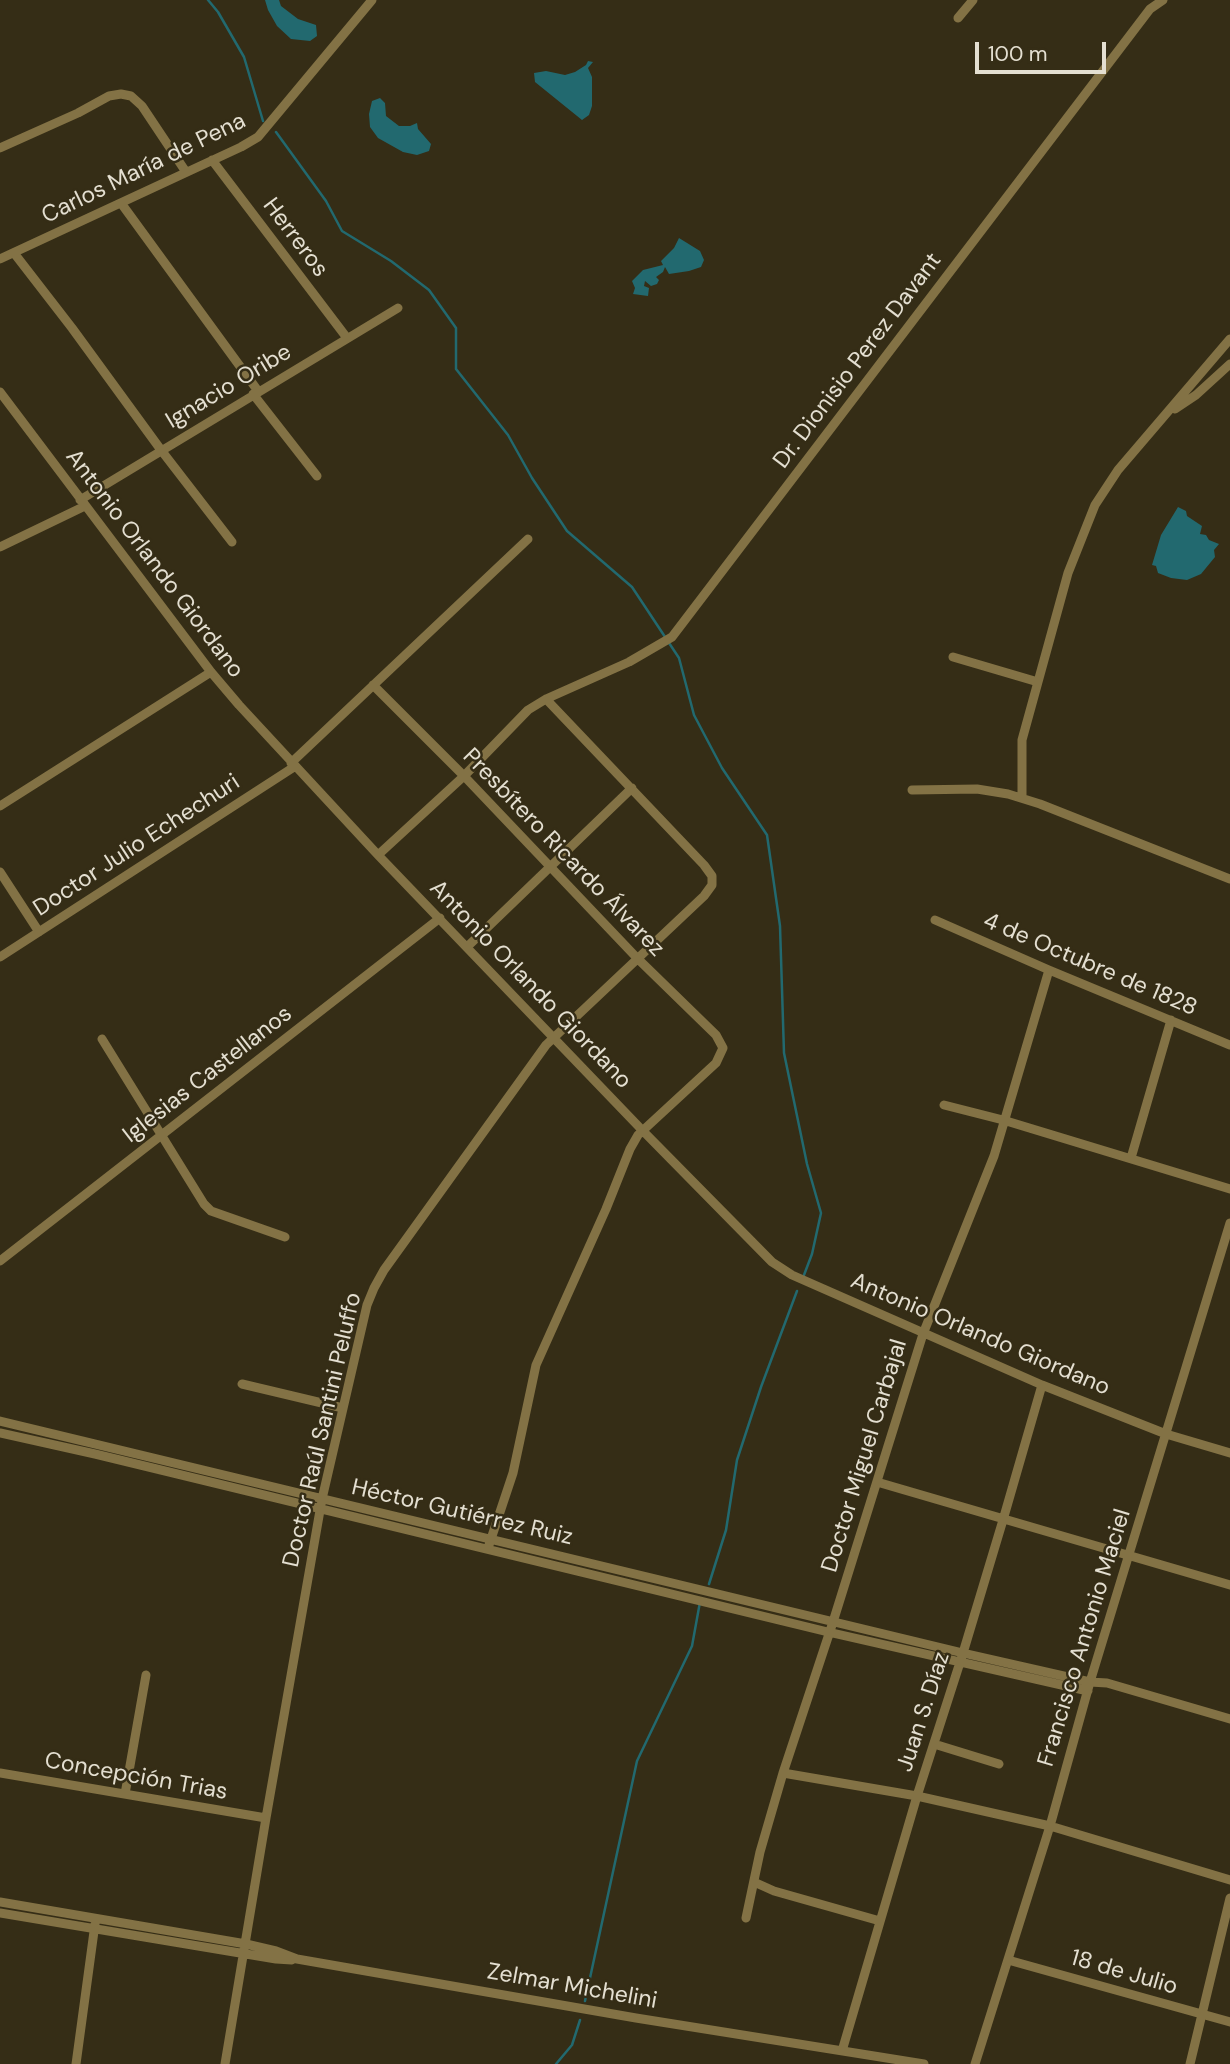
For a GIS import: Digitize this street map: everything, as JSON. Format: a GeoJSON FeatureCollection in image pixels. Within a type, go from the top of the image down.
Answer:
{"type":"FeatureCollection","features":[{"type":"Feature","properties":{"kind":"street","name":"Carlos María de Pena"},"geometry":{"type":"LineString","coordinates":[[0,259],[250,142],[264,131],[372,0]]}},
{"type":"Feature","properties":{"kind":"street"},"geometry":{"type":"LineString","coordinates":[[958,18],[973,0]]}},
{"type":"Feature","properties":{"kind":"street","name":"Dr. Dionisio Perez Davant"},"geometry":{"type":"LineString","coordinates":[[378,855],[464,776],[528,710],[546,699],[629,662],[672,636],[1150,9],[1163,0]]}},
{"type":"Feature","properties":{"kind":"street"},"geometry":{"type":"LineString","coordinates":[[0,148],[109,96],[121,94],[131,96],[142,106],[187,173]]}},
{"type":"Feature","properties":{"kind":"street","name":"Herreros"},"geometry":{"type":"LineString","coordinates":[[212,160],[347,338]]}},
{"type":"Feature","properties":{"kind":"street"},"geometry":{"type":"LineString","coordinates":[[121,204],[317,476]]}},
{"type":"Feature","properties":{"kind":"street"},"geometry":{"type":"LineString","coordinates":[[14,253],[232,542]]}},
{"type":"Feature","properties":{"kind":"street","name":"Ignacio Oribe"},"geometry":{"type":"LineString","coordinates":[[0,547],[82,503],[161,450],[398,308]]}},
{"type":"Feature","properties":{"kind":"street"},"geometry":{"type":"LineString","coordinates":[[1022,798],[1022,740],[1068,573],[1095,505],[1118,470],[1230,339]]}},
{"type":"Feature","properties":{"kind":"street"},"geometry":{"type":"LineString","coordinates":[[1165,416],[1196,395],[1230,363]]}},
{"type":"Feature","properties":{"kind":"street","name":"Antonio Orlando Giordano"},"geometry":{"type":"LineString","coordinates":[[0,392],[211,672],[293,765],[764,1255],[781,1269],[1042,1385],[1166,1434],[1230,1452]]}},
{"type":"Feature","properties":{"kind":"street","name":"Doctor Julio Echechuri"},"geometry":{"type":"LineString","coordinates":[[0,957],[293,765],[373,685],[528,539]]}},
{"type":"Feature","properties":{"kind":"street"},"geometry":{"type":"LineString","coordinates":[[953,657],[1038,682]]}},
{"type":"Feature","properties":{"kind":"street"},"geometry":{"type":"LineString","coordinates":[[0,806],[211,672]]}},
{"type":"Feature","properties":{"kind":"street","name":"Presbítero Ricardo Álvarez"},"geometry":{"type":"LineString","coordinates":[[373,685],[464,776],[637,958],[716,1035],[723,1048],[716,1063],[643,1131]]}},
{"type":"Feature","properties":{"kind":"street"},"geometry":{"type":"LineString","coordinates":[[467,947],[632,788],[546,699]]}},
{"type":"Feature","properties":{"kind":"street","name":"Doctor Raúl Santini Peluffo"},"geometry":{"type":"LineString","coordinates":[[225,2064],[265,1818],[323,1499],[367,1305],[379,1278],[553,1037],[704,896],[713,881],[704,865],[632,788]]}},
{"type":"Feature","properties":{"kind":"street"},"geometry":{"type":"LineString","coordinates":[[912,790],[977,789],[1008,794],[1230,880]]}},
{"type":"Feature","properties":{"kind":"street"},"geometry":{"type":"LineString","coordinates":[[0,872],[39,932]]}},
{"type":"Feature","properties":{"kind":"street","name":"Iglesias Castellanos"},"geometry":{"type":"LineString","coordinates":[[0,1261],[440,918]]}},
{"type":"Feature","properties":{"kind":"street","name":"4 de Octubre de 1828"},"geometry":{"type":"LineString","coordinates":[[935,920],[1230,1045]]}},
{"type":"Feature","properties":{"kind":"street","name":"Doctor Miguel Carbajal"},"geometry":{"type":"LineString","coordinates":[[746,1918],[760,1852],[783,1773],[923,1334],[994,1156],[1049,970]]}},
{"type":"Feature","properties":{"kind":"street"},"geometry":{"type":"LineString","coordinates":[[1132,1158],[1171,1020]]}},
{"type":"Feature","properties":{"kind":"street"},"geometry":{"type":"LineString","coordinates":[[103,1039],[204,1204],[211,1211],[285,1237]]}},
{"type":"Feature","properties":{"kind":"street"},"geometry":{"type":"LineString","coordinates":[[944,1105],[1003,1120],[1230,1189]]}},
{"type":"Feature","properties":{"kind":"street"},"geometry":{"type":"LineString","coordinates":[[488,1550],[513,1473],[536,1365],[634,1140],[643,1131]]}},
{"type":"Feature","properties":{"kind":"street","name":"Francisco Antonio Maciel"},"geometry":{"type":"LineString","coordinates":[[975,2064],[1050,1826],[1089,1687],[1230,1223]]}},
{"type":"Feature","properties":{"kind":"street"},"geometry":{"type":"LineString","coordinates":[[242,1384],[343,1408]]}},
{"type":"Feature","properties":{"kind":"street","name":"Juan S. Díaz"},"geometry":{"type":"LineString","coordinates":[[842,2051],[1042,1385]]}},
{"type":"Feature","properties":{"kind":"street","name":"Héctor Gutiérrez Ruiz"},"geometry":{"type":"LineString","coordinates":[[0,1421],[963,1653],[1089,1687]]}},
{"type":"Feature","properties":{"kind":"street","name":"Héctor Gutiérrez Ruiz"},"geometry":{"type":"LineString","coordinates":[[0,1433],[828,1632],[1089,1687]]}},
{"type":"Feature","properties":{"kind":"street"},"geometry":{"type":"LineString","coordinates":[[877,1482],[1230,1585]]}},
{"type":"Feature","properties":{"kind":"street"},"geometry":{"type":"LineString","coordinates":[[125,1794],[146,1675]]}},
{"type":"Feature","properties":{"kind":"street"},"geometry":{"type":"LineString","coordinates":[[1089,1687],[1107,1683],[1230,1718]]}},
{"type":"Feature","properties":{"kind":"street"},"geometry":{"type":"LineString","coordinates":[[934,1744],[999,1764]]}},
{"type":"Feature","properties":{"kind":"street","name":"Concepción Trias"},"geometry":{"type":"LineString","coordinates":[[0,1773],[265,1818]]}},
{"type":"Feature","properties":{"kind":"street"},"geometry":{"type":"LineString","coordinates":[[783,1773],[917,1796],[1050,1826],[1230,1880]]}},
{"type":"Feature","properties":{"kind":"street"},"geometry":{"type":"LineString","coordinates":[[754,1881],[774,1891],[880,1921]]}},
{"type":"Feature","properties":{"kind":"street"},"geometry":{"type":"LineString","coordinates":[[1190,2064],[1230,1898]]}},
{"type":"Feature","properties":{"kind":"street","name":"Zelmar Michelini"},"geometry":{"type":"LineString","coordinates":[[0,1902],[95,1923],[245,1949],[276,1959],[297,1959],[924,2064]]}},
{"type":"Feature","properties":{"kind":"street","name":"Zelmar Michelini"},"geometry":{"type":"LineString","coordinates":[[0,1913],[95,1923]]}},
{"type":"Feature","properties":{"kind":"street"},"geometry":{"type":"LineString","coordinates":[[76,2064],[95,1923]]}},
{"type":"Feature","properties":{"kind":"street","name":"18 de Julio"},"geometry":{"type":"LineString","coordinates":[[1008,1960],[1230,2022]]}},
{"type":"Feature","properties":{"kind":"water"},"geometry":{"type":"Polygon","coordinates":[[[265,0],[279,0],[281,6],[298,19],[316,25],[317,36],[310,41],[291,39],[277,26],[265,0]]]}},
{"type":"Feature","properties":{"kind":"water"},"geometry":{"type":"Polygon","coordinates":[[[588,61],[593,62],[588,68],[592,77],[592,106],[589,115],[582,120],[535,82],[534,73],[546,71],[565,75],[575,72],[588,61]]]}},
{"type":"Feature","properties":{"kind":"water"},"geometry":{"type":"Polygon","coordinates":[[[380,98],[385,103],[386,116],[399,126],[417,123],[418,129],[431,144],[429,151],[417,155],[403,152],[378,138],[370,127],[369,114],[372,101],[380,98]]]}},
{"type":"Feature","properties":{"kind":"water"},"geometry":{"type":"Polygon","coordinates":[[[679,238],[700,251],[704,260],[701,267],[669,274],[665,267],[656,277],[659,280],[657,284],[651,286],[645,281],[644,286],[649,288],[648,296],[633,294],[635,288],[632,281],[643,270],[663,265],[661,261],[674,248],[679,238]]]}},
{"type":"Feature","properties":{"kind":"water"},"geometry":{"type":"Polygon","coordinates":[[[1178,507],[1202,526],[1200,534],[1219,544],[1214,550],[1215,557],[1201,574],[1187,580],[1158,573],[1156,566],[1152,565],[1161,535],[1178,507]]]}},
{"type":"Feature","properties":{"kind":"waterway"},"geometry":{"type":"LineString","coordinates":[[208,0],[244,57],[263,121]]}},
{"type":"Feature","properties":{"kind":"waterway"},"geometry":{"type":"LineString","coordinates":[[276,132],[326,201],[342,231],[391,261],[429,290],[456,328],[456,369],[508,435],[567,531],[632,587],[679,658],[694,715],[722,768],[767,835],[780,926],[784,1053],[807,1164],[821,1213],[812,1254],[804,1275]]}},
{"type":"Feature","properties":{"kind":"waterway"},"geometry":{"type":"LineString","coordinates":[[709,1584],[726,1530],[737,1460],[797,1291]]}},
{"type":"Feature","properties":{"kind":"waterway"},"geometry":{"type":"LineString","coordinates":[[585,2001],[637,1761],[692,1646],[700,1602]]}},
{"type":"Feature","properties":{"kind":"waterway"},"geometry":{"type":"LineString","coordinates":[[556,2064],[572,2045],[580,2020]]}}]}
